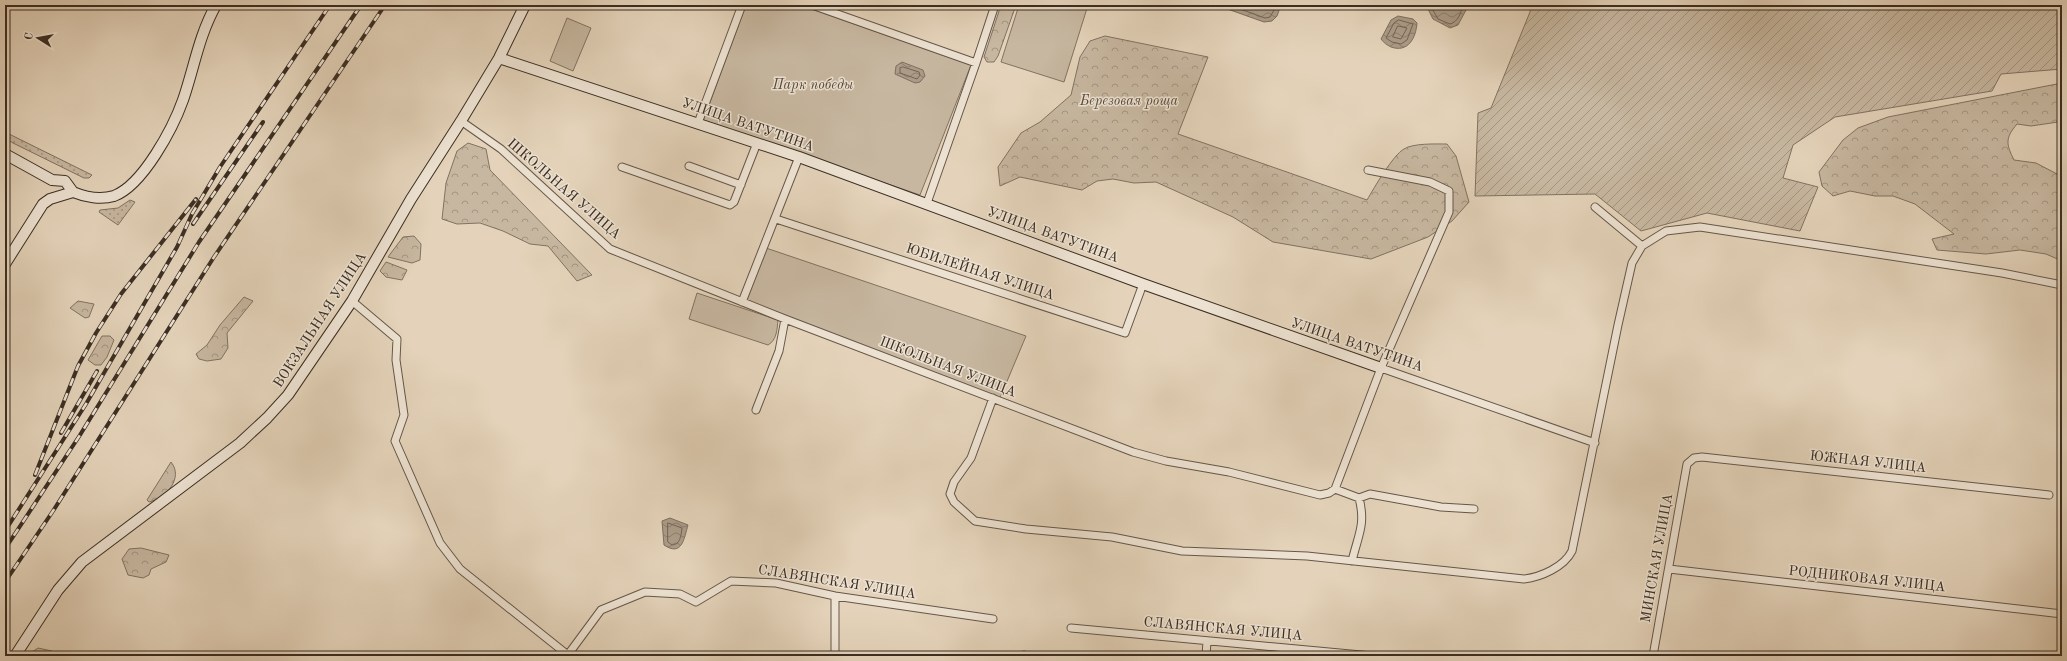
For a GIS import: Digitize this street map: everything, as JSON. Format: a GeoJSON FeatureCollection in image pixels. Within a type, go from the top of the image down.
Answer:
{"type":"FeatureCollection","features":[{"type":"Feature","properties":{"kind":"main road"},"geometry":{"type":"LineString","coordinates":[[5,154],[60,189],[93,197],[115,195],[126,189],[144,170],[164,140],[179,109],[204,27],[216,5]]}},
{"type":"Feature","properties":{"kind":"main road","name":"ВОКЗАЛЬНАЯ УЛИЦА"},"geometry":{"type":"LineString","coordinates":[[14,656],[58,590],[82,562],[240,443],[279,406],[311,364],[352,301],[411,199],[499,58],[525,5]]}},
{"type":"Feature","properties":{"kind":"main road","name":"УЛИЦА ВАТУТИНА"},"geometry":{"type":"LineString","coordinates":[[499,58],[800,157],[1143,284],[1381,368]]}},
{"type":"Feature","properties":{"kind":"main road"},"geometry":{"type":"LineString","coordinates":[[5,264],[40,206],[60,189]]}},
{"type":"Feature","properties":{"kind":"street"},"geometry":{"type":"LineString","coordinates":[[698,123],[742,5]]}},
{"type":"Feature","properties":{"kind":"street"},"geometry":{"type":"LineString","coordinates":[[812,5],[976,63]]}},
{"type":"Feature","properties":{"kind":"street"},"geometry":{"type":"LineString","coordinates":[[927,203],[995,5]]}},
{"type":"Feature","properties":{"kind":"street","name":"ШКОЛЬНАЯ УЛИЦА"},"geometry":{"type":"LineString","coordinates":[[461,121],[501,149],[610,249],[785,319],[1133,452],[1155,458],[1229,472],[1320,496],[1329,494],[1335,489]]}},
{"type":"Feature","properties":{"kind":"street"},"geometry":{"type":"LineString","coordinates":[[622,167],[727,206],[734,202],[757,143]]}},
{"type":"Feature","properties":{"kind":"street"},"geometry":{"type":"LineString","coordinates":[[742,302],[800,157]]}},
{"type":"Feature","properties":{"kind":"street"},"geometry":{"type":"LineString","coordinates":[[689,166],[741,185]]}},
{"type":"Feature","properties":{"kind":"street"},"geometry":{"type":"LineString","coordinates":[[1368,170],[1430,182],[1449,191],[1449,212],[1381,368],[1335,489],[1358,498],[1370,494],[1441,507],[1474,509]]}},
{"type":"Feature","properties":{"kind":"street"},"geometry":{"type":"LineString","coordinates":[[1595,207],[1642,246]]}},
{"type":"Feature","properties":{"kind":"street","name":"ЮБИЛЕЙНАЯ УЛИЦА"},"geometry":{"type":"LineString","coordinates":[[776,219],[1125,333],[1143,284]]}},
{"type":"Feature","properties":{"kind":"street"},"geometry":{"type":"LineString","coordinates":[[993,398],[971,458],[954,482],[950,494],[954,502],[975,520],[1026,529],[1112,537],[1182,551],[1307,556],[1524,580],[1544,574],[1565,561],[1572,551],[1632,263],[1642,246],[1666,231],[1700,227],[2002,273],[2062,285]]}},
{"type":"Feature","properties":{"kind":"street"},"geometry":{"type":"LineString","coordinates":[[352,301],[397,339],[396,360],[404,415],[395,441],[440,543],[460,569],[568,656]]}},
{"type":"Feature","properties":{"kind":"street"},"geometry":{"type":"LineString","coordinates":[[756,410],[779,351],[785,319]]}},
{"type":"Feature","properties":{"kind":"street","name":"УЛИЦА ВАТУТИНА"},"geometry":{"type":"LineString","coordinates":[[1381,368],[1595,443]]}},
{"type":"Feature","properties":{"kind":"street","name":"ЮЖНАЯ УЛИЦА"},"geometry":{"type":"LineString","coordinates":[[1687,464],[1694,458],[1702,457],[2049,495]]}},
{"type":"Feature","properties":{"kind":"street","name":"МИНСКАЯ УЛИЦА"},"geometry":{"type":"LineString","coordinates":[[1653,656],[1687,464]]}},
{"type":"Feature","properties":{"kind":"street"},"geometry":{"type":"LineString","coordinates":[[1352,560],[1362,527],[1363,513],[1358,498]]}},
{"type":"Feature","properties":{"kind":"street","name":"РОДНИКОВАЯ УЛИЦА"},"geometry":{"type":"LineString","coordinates":[[1669,569],[2062,614]]}},
{"type":"Feature","properties":{"kind":"street","name":"СЛАВЯНСКАЯ УЛИЦА"},"geometry":{"type":"LineString","coordinates":[[568,656],[601,610],[646,592],[680,594],[696,602],[731,581],[776,583],[835,596],[993,619]]}},
{"type":"Feature","properties":{"kind":"street"},"geometry":{"type":"LineString","coordinates":[[835,596],[835,656]]}},
{"type":"Feature","properties":{"kind":"street","name":"СЛАВЯНСКАЯ УЛИЦА"},"geometry":{"type":"LineString","coordinates":[[1071,628],[1372,656]]}},
{"type":"Feature","properties":{"kind":"street"},"geometry":{"type":"LineString","coordinates":[[1206,656],[1207,641]]}},
{"type":"Feature","properties":{"kind":"green space","name":"Парк победы"},"geometry":{"type":"Polygon","coordinates":[[[746,5],[800,5],[971,65],[920,195],[703,121],[746,5]]]}},
{"type":"Feature","properties":{"kind":"green space"},"geometry":{"type":"Polygon","coordinates":[[[1001,5],[1016,5],[998,56],[994,62],[987,62],[984,57],[1001,5]]]}},
{"type":"Feature","properties":{"kind":"green space"},"geometry":{"type":"Polygon","coordinates":[[[1019,5],[1088,5],[1064,82],[1001,62],[1019,5]]]}},
{"type":"Feature","properties":{"kind":"green space"},"geometry":{"type":"Polygon","coordinates":[[[1531,5],[2062,5],[2062,69],[2001,74],[1992,91],[1835,117],[1793,145],[1783,178],[1818,187],[1800,231],[1707,213],[1641,231],[1595,194],[1475,196],[1478,113],[1491,108],[1530,12],[1531,5]]]}},
{"type":"Feature","properties":{"kind":"green space"},"geometry":{"type":"Polygon","coordinates":[[[567,18],[591,28],[573,71],[550,61],[567,18]]]}},
{"type":"Feature","properties":{"kind":"green space","name":"Березовая роща"},"geometry":{"type":"Polygon","coordinates":[[[1105,36],[1208,57],[1178,134],[1367,200],[1389,165],[1404,149],[1419,145],[1447,144],[1456,156],[1469,202],[1452,221],[1428,237],[1371,259],[1273,242],[1233,217],[1156,182],[1134,183],[1113,179],[1097,181],[1082,190],[1020,177],[1000,186],[998,167],[1021,133],[1040,122],[1071,95],[1080,57],[1090,41],[1105,36]]]}},
{"type":"Feature","properties":{"kind":"green space"},"geometry":{"type":"Polygon","coordinates":[[[2062,83],[2062,119],[2058,122],[2031,126],[2017,124],[2010,133],[2008,145],[2014,160],[2036,163],[2057,174],[2062,174],[2062,261],[2046,254],[2020,250],[1986,254],[1937,250],[1932,239],[1954,234],[1915,204],[1893,196],[1875,196],[1850,191],[1833,196],[1822,186],[1819,172],[1843,140],[1858,128],[1888,117],[2062,83]]]}},
{"type":"Feature","properties":{"kind":"green space"},"geometry":{"type":"Polygon","coordinates":[[[5,132],[92,175],[89,178],[84,178],[13,143],[5,138],[5,132]]]}},
{"type":"Feature","properties":{"kind":"green space"},"geometry":{"type":"Polygon","coordinates":[[[468,143],[486,149],[490,170],[592,275],[577,281],[548,246],[530,244],[503,231],[480,223],[457,224],[442,219],[446,183],[457,151],[468,143]]]}},
{"type":"Feature","properties":{"kind":"green space"},"geometry":{"type":"Polygon","coordinates":[[[130,200],[135,202],[118,225],[99,212],[100,210],[118,208],[130,200]]]}},
{"type":"Feature","properties":{"kind":"green space"},"geometry":{"type":"Polygon","coordinates":[[[414,236],[421,244],[420,260],[412,263],[388,257],[403,237],[414,236]]]}},
{"type":"Feature","properties":{"kind":"green space"},"geometry":{"type":"Polygon","coordinates":[[[766,248],[1026,336],[1000,398],[744,301],[766,248]]]}},
{"type":"Feature","properties":{"kind":"green space"},"geometry":{"type":"Polygon","coordinates":[[[386,262],[407,270],[402,280],[386,277],[380,271],[386,262]]]}},
{"type":"Feature","properties":{"kind":"green space"},"geometry":{"type":"Polygon","coordinates":[[[697,293],[778,320],[776,334],[773,340],[768,345],[689,319],[697,293]]]}},
{"type":"Feature","properties":{"kind":"green space"},"geometry":{"type":"Polygon","coordinates":[[[244,297],[253,301],[227,333],[228,348],[221,359],[207,361],[199,359],[196,354],[207,345],[220,325],[244,297]]]}},
{"type":"Feature","properties":{"kind":"green space"},"geometry":{"type":"Polygon","coordinates":[[[78,301],[94,304],[89,317],[85,318],[70,308],[78,301]]]}},
{"type":"Feature","properties":{"kind":"green space"},"geometry":{"type":"Polygon","coordinates":[[[102,336],[110,336],[114,340],[107,357],[101,365],[95,365],[88,360],[102,336]]]}},
{"type":"Feature","properties":{"kind":"green space"},"geometry":{"type":"Polygon","coordinates":[[[171,462],[175,474],[174,481],[167,492],[149,502],[147,500],[171,462]]]}},
{"type":"Feature","properties":{"kind":"green space"},"geometry":{"type":"Polygon","coordinates":[[[141,548],[169,555],[166,562],[151,569],[149,575],[143,578],[128,575],[122,559],[129,549],[141,548]]]}},
{"type":"Feature","properties":{"kind":"green space"},"geometry":{"type":"Polygon","coordinates":[[[38,648],[52,651],[54,656],[26,656],[38,648]]]}},
{"type":"Feature","properties":{"kind":"water"},"geometry":{"type":"Polygon","coordinates":[[[1196,5],[1281,5],[1277,16],[1272,21],[1264,22],[1219,6],[1200,8],[1196,5]]]}},
{"type":"Feature","properties":{"kind":"water"},"geometry":{"type":"Polygon","coordinates":[[[1426,5],[1465,5],[1466,10],[1458,25],[1450,28],[1433,19],[1426,5]]]}},
{"type":"Feature","properties":{"kind":"water"},"geometry":{"type":"Polygon","coordinates":[[[1398,16],[1413,19],[1417,23],[1413,39],[1402,48],[1391,47],[1384,43],[1381,39],[1391,20],[1398,16]]]}},
{"type":"Feature","properties":{"kind":"water"},"geometry":{"type":"Polygon","coordinates":[[[902,62],[923,70],[925,76],[920,82],[915,83],[895,74],[896,66],[902,62]]]}},
{"type":"Feature","properties":{"kind":"water"},"geometry":{"type":"Polygon","coordinates":[[[670,518],[688,525],[681,545],[675,549],[664,545],[662,521],[670,518]]]}},
{"type":"Feature","properties":{"kind":"railway"},"geometry":{"type":"LineString","coordinates":[[5,531],[86,404],[177,247],[192,214],[220,167],[330,5]]}},
{"type":"Feature","properties":{"kind":"railway"},"geometry":{"type":"LineString","coordinates":[[5,549],[80,435],[199,242],[361,5]]}},
{"type":"Feature","properties":{"kind":"railway"},"geometry":{"type":"LineString","coordinates":[[5,582],[53,511],[214,257],[385,5]]}},
{"type":"Feature","properties":{"kind":"railway"},"geometry":{"type":"LineString","coordinates":[[193,224],[263,122]]}},
{"type":"Feature","properties":{"kind":"railway"},"geometry":{"type":"LineString","coordinates":[[35,475],[78,366],[96,333],[121,294],[196,199]]}},
{"type":"Feature","properties":{"kind":"railway"},"geometry":{"type":"LineString","coordinates":[[61,433],[97,371]]}}]}
